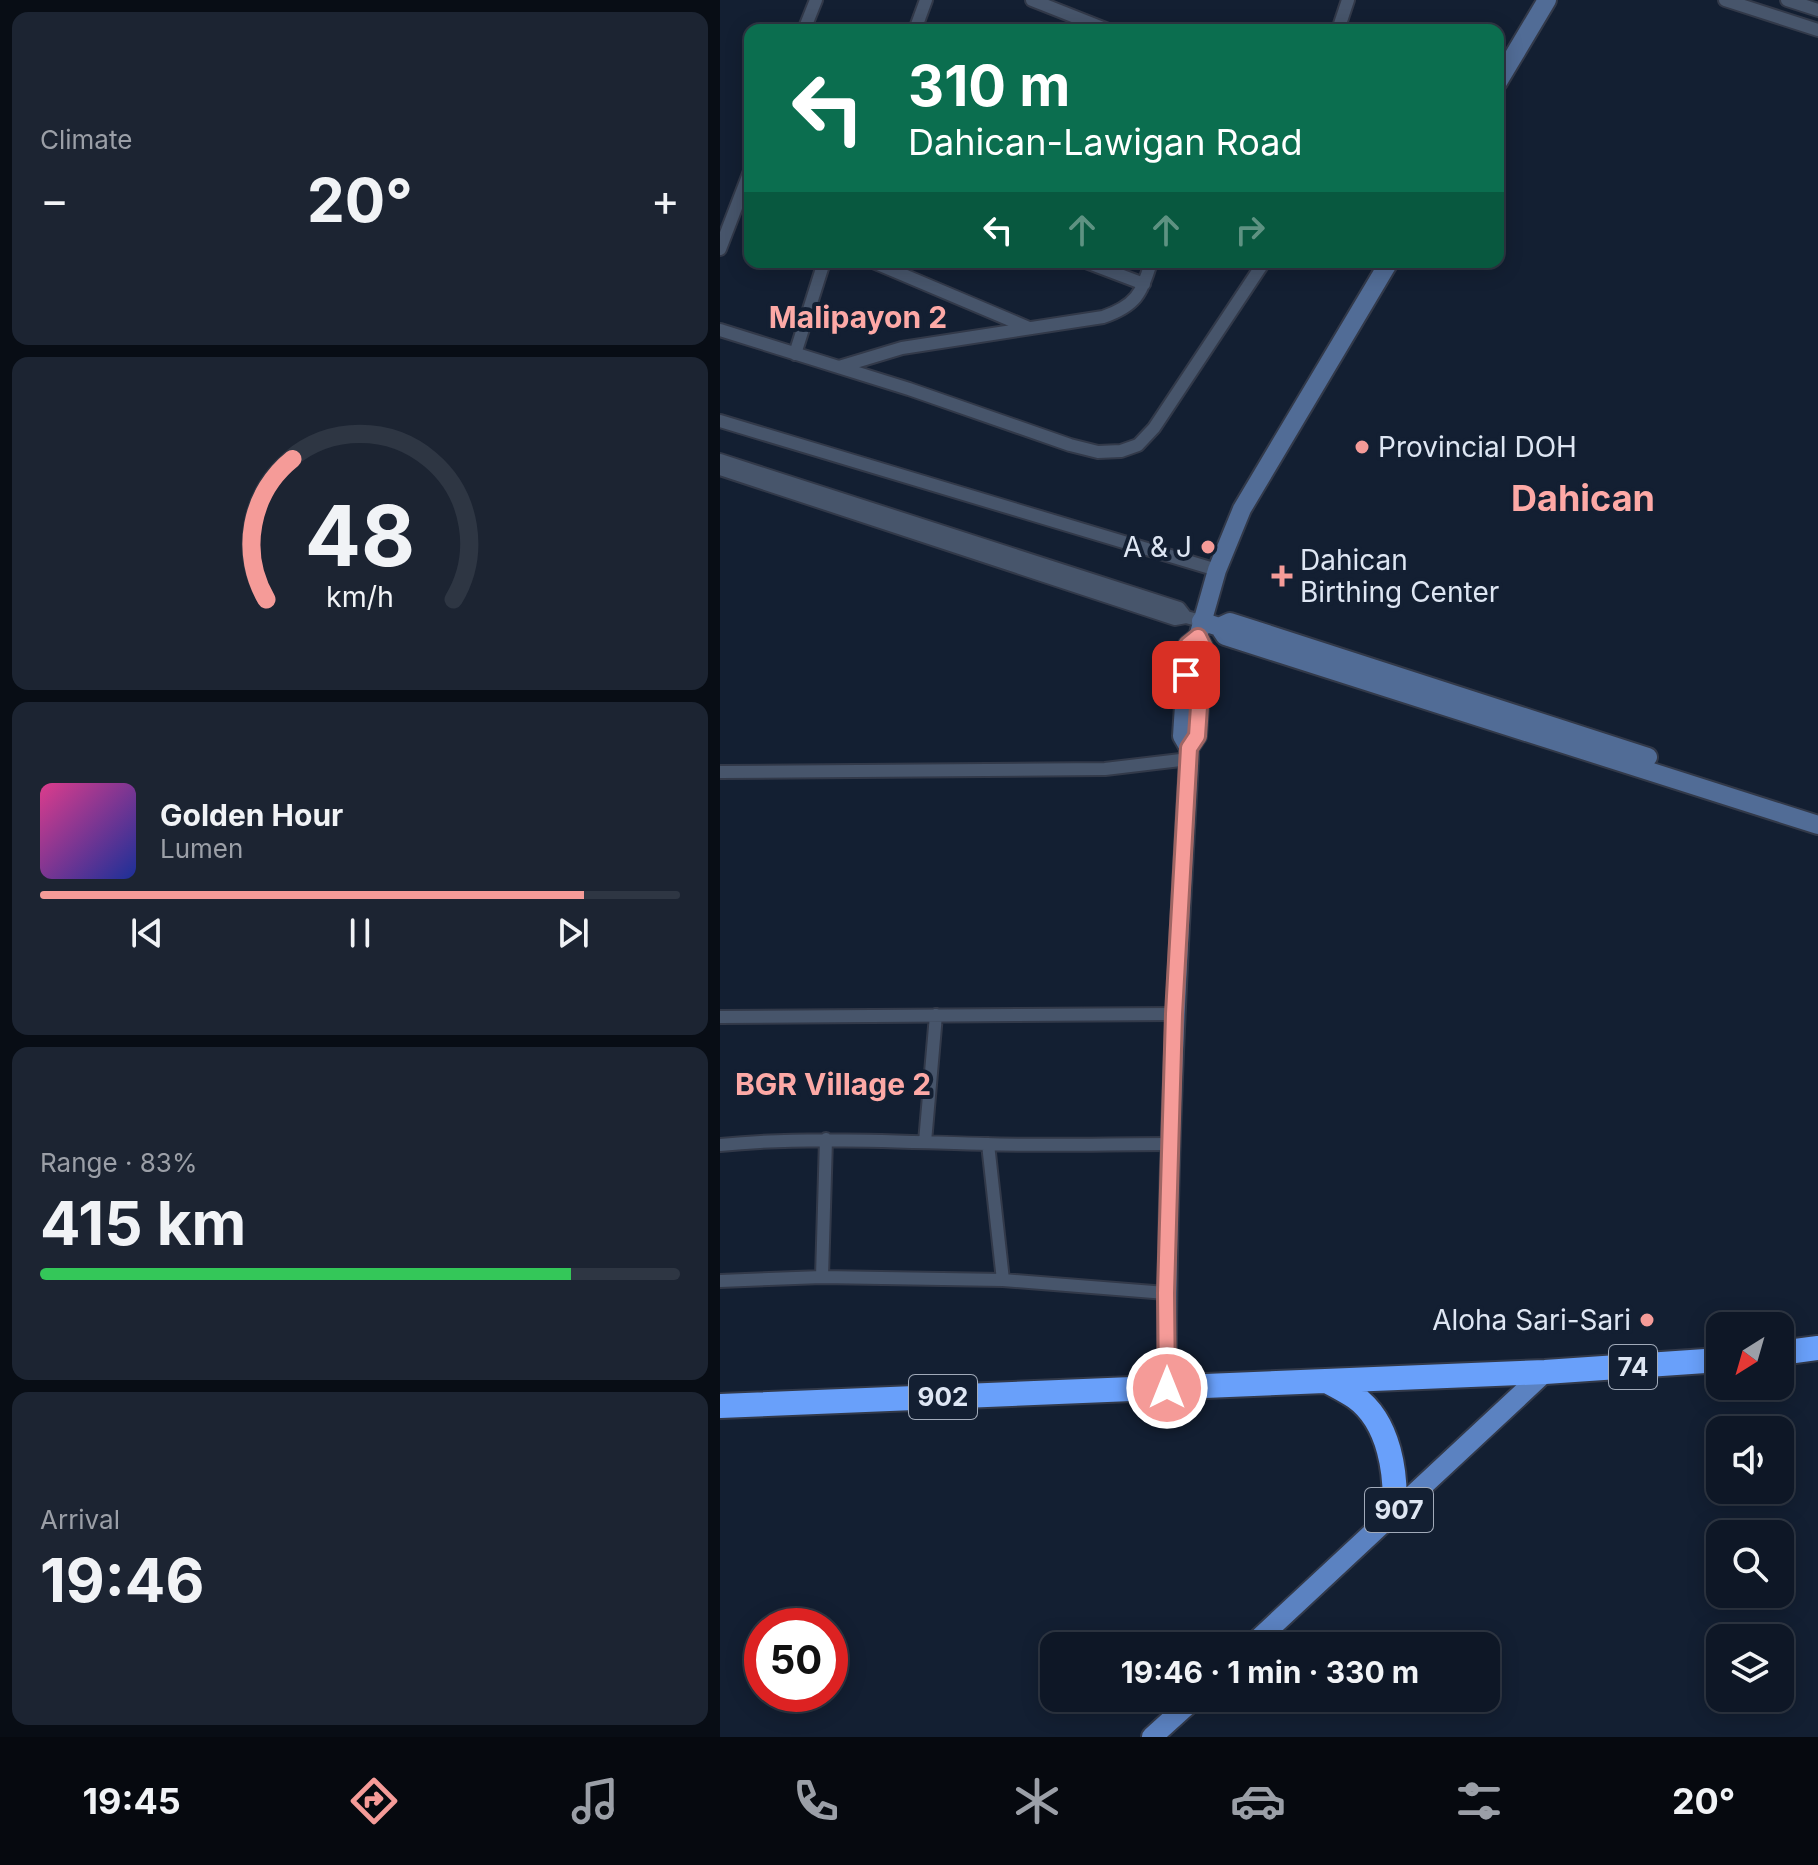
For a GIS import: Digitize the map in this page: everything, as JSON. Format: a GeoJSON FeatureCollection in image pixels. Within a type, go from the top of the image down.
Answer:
{"type":"FeatureCollection","features":[{"type":"Feature","properties":{"kind":"highway"},"geometry":{"type":"LineString","coordinates":[[1794,1351],[1818,1348]]}},
{"type":"Feature","properties":{"kind":"highway","name":"74"},"geometry":{"type":"LineString","coordinates":[[1545,1372],[1706,1361]]}},
{"type":"Feature","properties":{"kind":"highway","name":"902"},"geometry":{"type":"LineString","coordinates":[[720,1406],[1545,1372]]}},
{"type":"Feature","properties":{"kind":"highway"},"geometry":{"type":"LineString","coordinates":[[1326,1380],[1356,1398],[1380,1430],[1394,1469],[1394,1514]]}},
{"type":"Feature","properties":{"kind":"main road"},"geometry":{"type":"LineString","coordinates":[[1504,72],[1547,0]]}},
{"type":"Feature","properties":{"kind":"main road"},"geometry":{"type":"LineString","coordinates":[[1167,1388],[1166,1293],[1174,1014],[1189,754],[1197,736],[1198,722],[1203,647],[1201,625],[1217,570],[1242,509],[1385,268]]}},
{"type":"Feature","properties":{"kind":"main road"},"geometry":{"type":"LineString","coordinates":[[1201,625],[1230,622],[1818,812]]}},
{"type":"Feature","properties":{"kind":"main road"},"geometry":{"type":"LineString","coordinates":[[1201,625],[1225,636],[1818,825]]}},
{"type":"Feature","properties":{"kind":"main road","name":"907"},"geometry":{"type":"LineString","coordinates":[[1266,1632],[1545,1372]]}},
{"type":"Feature","properties":{"kind":"main road"},"geometry":{"type":"LineString","coordinates":[[1152,1737],[1180,1712]]}},
{"type":"Feature","properties":{"kind":"street"},"geometry":{"type":"LineString","coordinates":[[806,24],[816,0]]}},
{"type":"Feature","properties":{"kind":"street"},"geometry":{"type":"LineString","coordinates":[[917,24],[926,0]]}},
{"type":"Feature","properties":{"kind":"street"},"geometry":{"type":"LineString","coordinates":[[1032,0],[1093,24]]}},
{"type":"Feature","properties":{"kind":"street"},"geometry":{"type":"LineString","coordinates":[[1340,24],[1348,0]]}},
{"type":"Feature","properties":{"kind":"street"},"geometry":{"type":"LineString","coordinates":[[1725,0],[1750,4],[1818,30]]}},
{"type":"Feature","properties":{"kind":"street"},"geometry":{"type":"LineString","coordinates":[[1787,0],[1818,10]]}},
{"type":"Feature","properties":{"kind":"street"},"geometry":{"type":"LineString","coordinates":[[720,249],[744,187]]}},
{"type":"Feature","properties":{"kind":"street"},"geometry":{"type":"LineString","coordinates":[[795,354],[822,268]]}},
{"type":"Feature","properties":{"kind":"street"},"geometry":{"type":"LineString","coordinates":[[887,268],[1030,328]]}},
{"type":"Feature","properties":{"kind":"street"},"geometry":{"type":"LineString","coordinates":[[1102,268],[1144,284]]}},
{"type":"Feature","properties":{"kind":"street"},"geometry":{"type":"LineString","coordinates":[[839,367],[902,348],[1103,317],[1123,310],[1136,299],[1149,268]]}},
{"type":"Feature","properties":{"kind":"street"},"geometry":{"type":"LineString","coordinates":[[720,330],[1070,445],[1098,452],[1121,451],[1138,445],[1154,428],[1260,268]]}},
{"type":"Feature","properties":{"kind":"street"},"geometry":{"type":"LineString","coordinates":[[720,421],[1217,570]]}},
{"type":"Feature","properties":{"kind":"street"},"geometry":{"type":"LineString","coordinates":[[720,460],[1179,608],[1201,625]]}},
{"type":"Feature","properties":{"kind":"street"},"geometry":{"type":"LineString","coordinates":[[720,469],[1201,625]]}},
{"type":"Feature","properties":{"kind":"street"},"geometry":{"type":"LineString","coordinates":[[720,772],[1105,769],[1189,754]]}},
{"type":"Feature","properties":{"kind":"street"},"geometry":{"type":"LineString","coordinates":[[720,1017],[1174,1014]]}},
{"type":"Feature","properties":{"kind":"street"},"geometry":{"type":"LineString","coordinates":[[925,1142],[936,1015]]}},
{"type":"Feature","properties":{"kind":"street"},"geometry":{"type":"LineString","coordinates":[[720,1145],[826,1139],[988,1144],[1170,1144]]}},
{"type":"Feature","properties":{"kind":"street"},"geometry":{"type":"LineString","coordinates":[[822,1277],[826,1139]]}},
{"type":"Feature","properties":{"kind":"street"},"geometry":{"type":"LineString","coordinates":[[988,1144],[1003,1280]]}},
{"type":"Feature","properties":{"kind":"street"},"geometry":{"type":"LineString","coordinates":[[720,1281],[822,1277],[1003,1280],[1166,1293]]}},
{"type":"Feature","properties":{"kind":"place","name":"Provincial DOH"},"geometry":{"type":"Point","coordinates":[1362,447]}},
{"type":"Feature","properties":{"kind":"place","name":"A & J"},"geometry":{"type":"Point","coordinates":[1208,547]}},
{"type":"Feature","properties":{"kind":"place","name":"Dahican Birthing Center"},"geometry":{"type":"Point","coordinates":[1282,576]}},
{"type":"Feature","properties":{"kind":"place","name":"Aloha Sari-Sari"},"geometry":{"type":"Point","coordinates":[1647,1320]}},
{"type":"Feature","properties":{"kind":"district","name":"Malipayon 2"},"geometry":{"type":"Point","coordinates":[858,318]}},
{"type":"Feature","properties":{"kind":"district","name":"Dahican"},"geometry":{"type":"Point","coordinates":[1583,498]}},
{"type":"Feature","properties":{"kind":"district","name":"BGR Village 2"},"geometry":{"type":"Point","coordinates":[833,1085]}},
{"type":"Feature","properties":{"kind":"route"},"geometry":{"type":"LineString","coordinates":[[1167,1388],[1166,1293],[1174,1014],[1189,748],[1197,736],[1203,647],[1198,637],[1188,645],[1186,675]]}}]}
